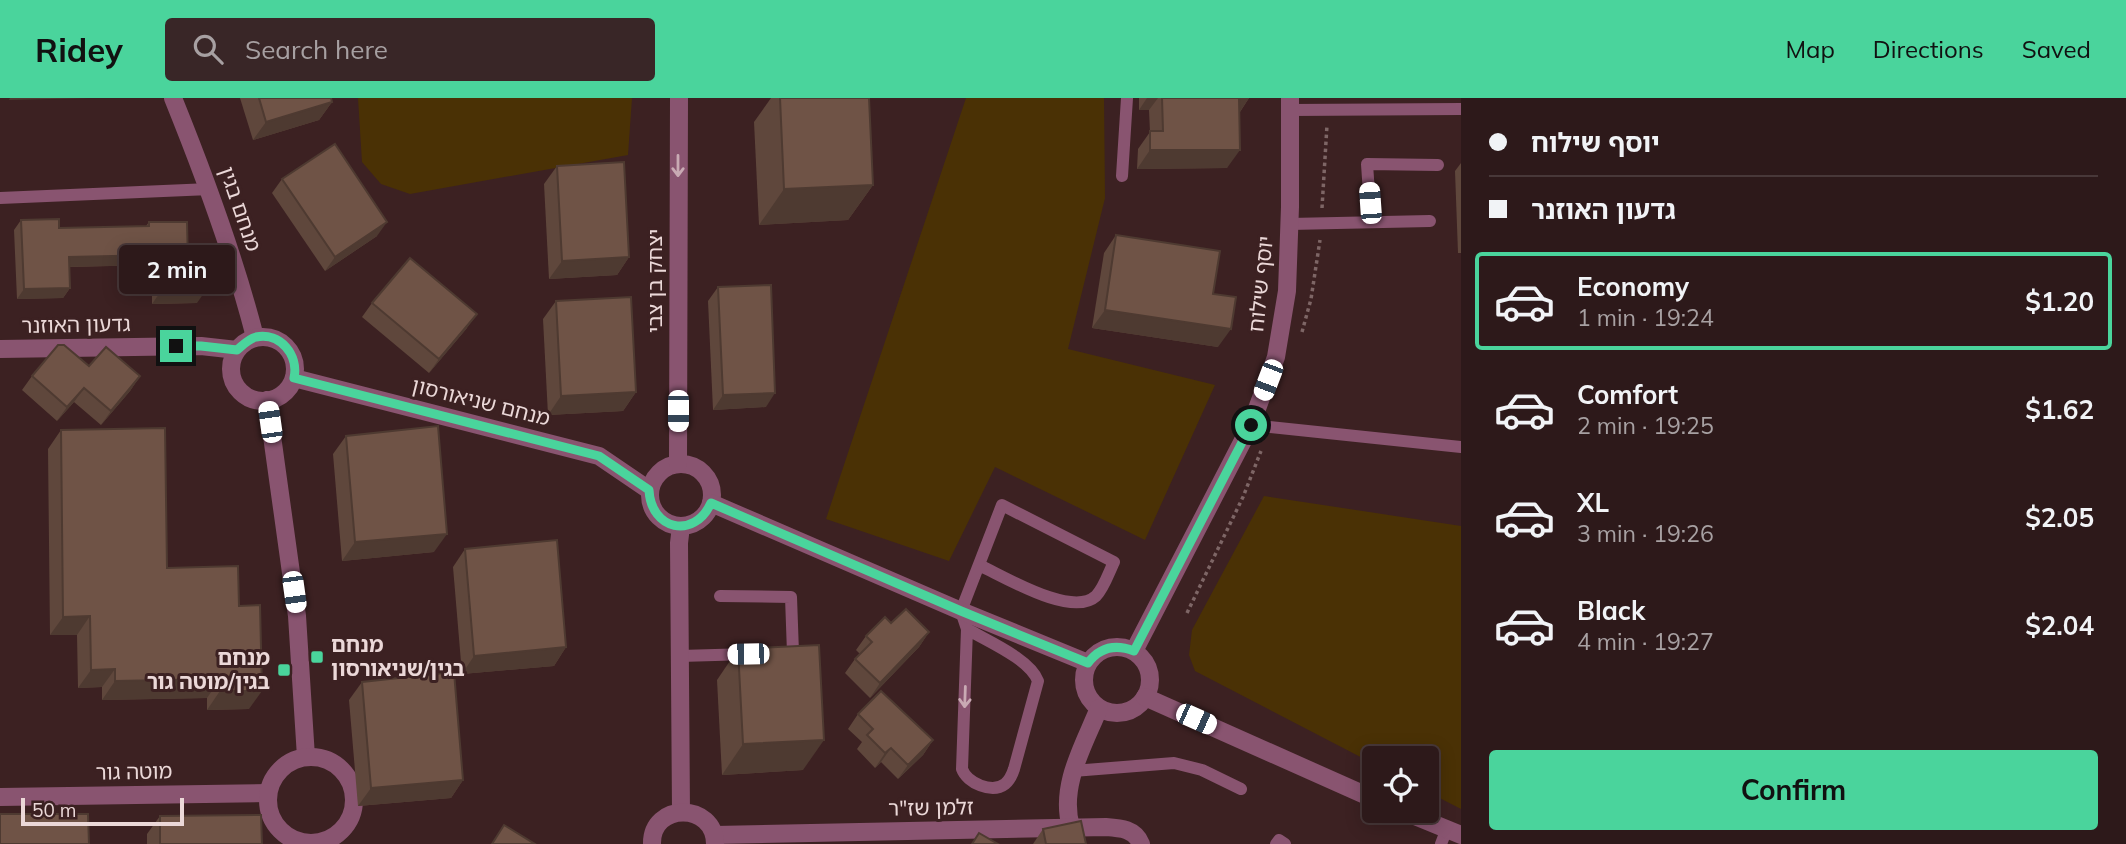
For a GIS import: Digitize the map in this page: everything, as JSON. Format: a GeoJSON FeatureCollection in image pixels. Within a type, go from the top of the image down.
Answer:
{"type":"FeatureCollection","features":[{"type":"Feature","properties":{"kind":"street","name":"מנחם בגין"},"geometry":{"type":"LineString","coordinates":[[173,98],[210,189],[255,337]]}},
{"type":"Feature","properties":{"kind":"street","name":"יצחק בן צבי"},"geometry":{"type":"LineString","coordinates":[[678,98],[678,464]]}},
{"type":"Feature","properties":{"kind":"street","name":"יוסף שילוח"},"geometry":{"type":"LineString","coordinates":[[1134,651],[1251,425],[1276,357],[1287,290],[1290,104]]}},
{"type":"Feature","properties":{"kind":"street"},"geometry":{"type":"LineString","coordinates":[[255,337],[270,337],[281,342],[289,349],[294,359],[294,378],[287,390],[278,397],[267,400],[253,399],[243,394],[232,375],[232,364],[237,350],[255,337]]}},
{"type":"Feature","properties":{"kind":"street","name":"גדעון האוזנר"},"geometry":{"type":"LineString","coordinates":[[0,349],[201,346],[237,350]]}},
{"type":"Feature","properties":{"kind":"street","name":"מנחם שניאורסון"},"geometry":{"type":"LineString","coordinates":[[294,378],[599,456],[649,490]]}},
{"type":"Feature","properties":{"kind":"street"},"geometry":{"type":"LineString","coordinates":[[267,400],[297,616],[306,757]]}},
{"type":"Feature","properties":{"kind":"street"},"geometry":{"type":"LineString","coordinates":[[678,464],[699,470],[707,477],[711,487],[711,503],[707,513],[699,521],[681,526],[670,525],[653,511],[649,490],[660,471],[678,464]]}},
{"type":"Feature","properties":{"kind":"street"},"geometry":{"type":"LineString","coordinates":[[711,503],[1088,663]]}},
{"type":"Feature","properties":{"kind":"street"},"geometry":{"type":"LineString","coordinates":[[681,526],[681,811]]}},
{"type":"Feature","properties":{"kind":"street"},"geometry":{"type":"LineString","coordinates":[[1108,648],[1134,651],[1145,662],[1149,671],[1150,682],[1145,697],[1139,705],[1125,712],[1109,712],[1100,708],[1084,688],[1084,672],[1088,663],[1099,652],[1108,648]]}},
{"type":"Feature","properties":{"kind":"street"},"geometry":{"type":"LineString","coordinates":[[1145,697],[1362,794]]}},
{"type":"Feature","properties":{"kind":"street"},"geometry":{"type":"LineString","coordinates":[[1071,827],[1068,805],[1073,771],[1100,708]]}},
{"type":"Feature","properties":{"kind":"street"},"geometry":{"type":"LineString","coordinates":[[306,757],[328,760],[341,768],[350,780],[354,808],[348,822],[338,834],[325,841],[305,844],[279,829],[271,817],[268,793],[273,779],[282,767],[295,759],[306,757]]}},
{"type":"Feature","properties":{"kind":"street","name":"מוטה גור"},"geometry":{"type":"LineString","coordinates":[[0,797],[268,793]]}},
{"type":"Feature","properties":{"kind":"street"},"geometry":{"type":"LineString","coordinates":[[652,844],[655,828],[663,819],[681,811],[702,817],[715,840]]}},
{"type":"Feature","properties":{"kind":"street"},"geometry":{"type":"LineString","coordinates":[[1424,823],[1449,837]]}},
{"type":"Feature","properties":{"kind":"street","name":"זלמן שז\"ר"},"geometry":{"type":"LineString","coordinates":[[715,840],[1071,827],[1125,829],[1136,835],[1140,844]]}},
{"type":"Feature","properties":{"kind":"lane"},"geometry":{"type":"LineString","coordinates":[[1122,176],[1127,98]]}},
{"type":"Feature","properties":{"kind":"lane"},"geometry":{"type":"LineString","coordinates":[[1290,104],[1365,104],[1461,109]]}},
{"type":"Feature","properties":{"kind":"lane"},"geometry":{"type":"LineString","coordinates":[[1371,222],[1367,164],[1438,165]]}},
{"type":"Feature","properties":{"kind":"lane"},"geometry":{"type":"LineString","coordinates":[[0,198],[210,189]]}},
{"type":"Feature","properties":{"kind":"lane"},"geometry":{"type":"LineString","coordinates":[[1290,224],[1430,221]]}},
{"type":"Feature","properties":{"kind":"lane"},"geometry":{"type":"LineString","coordinates":[[1251,425],[1461,447]]}},
{"type":"Feature","properties":{"kind":"lane"},"geometry":{"type":"LineString","coordinates":[[967,629],[1024,663],[1033,671],[1038,681],[1014,769],[1007,782],[1000,786],[972,782],[962,769],[967,629],[961,611],[1002,505],[1114,562],[1099,594],[1089,601],[1077,603],[1059,601],[979,565]]}},
{"type":"Feature","properties":{"kind":"lane"},"geometry":{"type":"LineString","coordinates":[[680,656],[793,653],[791,597],[720,596]]}},
{"type":"Feature","properties":{"kind":"lane"},"geometry":{"type":"LineString","coordinates":[[1073,771],[1174,763],[1202,770],[1241,789]]}},
{"type":"Feature","properties":{"kind":"lane"},"geometry":{"type":"LineString","coordinates":[[1276,844],[1279,840],[1285,844]]}},
{"type":"Feature","properties":{"kind":"shaded area"},"geometry":{"type":"Polygon","coordinates":[[[358,98],[632,98],[628,155],[410,194],[381,184],[362,162],[358,98]]]}},
{"type":"Feature","properties":{"kind":"shaded area"},"geometry":{"type":"Polygon","coordinates":[[[966,98],[1104,98],[1105,198],[1068,349],[1215,385],[1145,540],[995,467],[949,561],[826,519],[966,98]]]}},
{"type":"Feature","properties":{"kind":"shaded area"},"geometry":{"type":"Polygon","coordinates":[[[1264,496],[1461,526],[1461,809],[1439,798],[1439,746],[1362,746],[1362,758],[1195,671],[1189,655],[1192,630],[1264,496]]]}},
{"type":"Feature","properties":{"kind":"building"},"geometry":{"type":"Polygon","coordinates":[[[259,98],[331,98],[332,102],[266,122],[259,98]]]}},
{"type":"Feature","properties":{"kind":"building"},"geometry":{"type":"Polygon","coordinates":[[[780,98],[869,98],[873,185],[784,189],[780,98]]]}},
{"type":"Feature","properties":{"kind":"building"},"geometry":{"type":"Polygon","coordinates":[[[1162,98],[1239,98],[1240,150],[1150,150],[1150,131],[1163,131],[1162,98]]]}},
{"type":"Feature","properties":{"kind":"building"},"geometry":{"type":"Polygon","coordinates":[[[335,144],[387,222],[335,257],[282,179],[335,144]]]}},
{"type":"Feature","properties":{"kind":"building"},"geometry":{"type":"Polygon","coordinates":[[[624,162],[629,257],[562,261],[557,166],[624,162]]]}},
{"type":"Feature","properties":{"kind":"building"},"geometry":{"type":"Polygon","coordinates":[[[59,219],[59,228],[149,226],[149,222],[187,222],[188,262],[203,262],[204,293],[159,294],[158,255],[69,257],[70,288],[24,289],[21,220],[59,219]]]}},
{"type":"Feature","properties":{"kind":"building"},"geometry":{"type":"Polygon","coordinates":[[[1116,235],[1220,251],[1213,294],[1236,297],[1231,329],[1105,310],[1116,235]]]}},
{"type":"Feature","properties":{"kind":"building"},"geometry":{"type":"Polygon","coordinates":[[[410,258],[477,314],[439,359],[372,303],[410,258]]]}},
{"type":"Feature","properties":{"kind":"building"},"geometry":{"type":"Polygon","coordinates":[[[771,285],[775,393],[723,395],[718,287],[771,285]]]}},
{"type":"Feature","properties":{"kind":"building"},"geometry":{"type":"Polygon","coordinates":[[[631,297],[636,392],[561,396],[556,301],[631,297]]]}},
{"type":"Feature","properties":{"kind":"building"},"geometry":{"type":"Polygon","coordinates":[[[58,345],[64,345],[89,366],[106,347],[140,376],[111,411],[84,388],[67,407],[32,376],[58,345]]]}},
{"type":"Feature","properties":{"kind":"building"},"geometry":{"type":"Polygon","coordinates":[[[438,426],[447,534],[355,542],[346,436],[438,426]]]}},
{"type":"Feature","properties":{"kind":"building"},"geometry":{"type":"Polygon","coordinates":[[[165,428],[167,568],[238,566],[239,606],[260,605],[262,691],[220,691],[220,679],[115,681],[115,669],[91,670],[90,616],[63,617],[61,430],[165,428]]]}},
{"type":"Feature","properties":{"kind":"building"},"geometry":{"type":"Polygon","coordinates":[[[557,540],[566,647],[474,656],[465,549],[557,540]]]}},
{"type":"Feature","properties":{"kind":"building"},"geometry":{"type":"Polygon","coordinates":[[[906,609],[929,632],[880,683],[855,659],[872,642],[866,636],[885,617],[891,623],[906,609]]]}},
{"type":"Feature","properties":{"kind":"building"},"geometry":{"type":"Polygon","coordinates":[[[819,645],[824,740],[743,744],[738,649],[819,645]]]}},
{"type":"Feature","properties":{"kind":"building"},"geometry":{"type":"Polygon","coordinates":[[[454,672],[463,780],[371,788],[362,682],[454,672]]]}},
{"type":"Feature","properties":{"kind":"building"},"geometry":{"type":"Polygon","coordinates":[[[881,691],[933,740],[908,765],[891,748],[885,753],[867,735],[873,729],[858,714],[881,691]]]}},
{"type":"Feature","properties":{"kind":"building"},"geometry":{"type":"Polygon","coordinates":[[[0,814],[88,814],[89,844],[0,844],[0,814]]]}},
{"type":"Feature","properties":{"kind":"building"},"geometry":{"type":"Polygon","coordinates":[[[261,815],[262,844],[160,844],[160,816],[261,815]]]}},
{"type":"Feature","properties":{"kind":"building"},"geometry":{"type":"Polygon","coordinates":[[[1081,821],[1086,844],[1046,844],[1043,829],[1081,821]]]}},
{"type":"Feature","properties":{"kind":"building"},"geometry":{"type":"Polygon","coordinates":[[[504,825],[535,844],[492,844],[504,825]]]}},
{"type":"Feature","properties":{"kind":"building"},"geometry":{"type":"Polygon","coordinates":[[[979,833],[998,844],[972,844],[979,833]]]}},
{"type":"Feature","properties":{"kind":"place","name":"מנחם בגין/שניאורסון"},"geometry":{"type":"Point","coordinates":[317,657]}},
{"type":"Feature","properties":{"kind":"place","name":"מנחם בגין/מוטה גור"},"geometry":{"type":"Point","coordinates":[284,670]}},
{"type":"Feature","properties":{"kind":"route"},"geometry":{"type":"LineString","coordinates":[[176,346],[237,350],[255,337],[270,337],[289,349],[296,370],[294,378],[599,456],[649,490],[653,511],[670,525],[689,525],[699,521],[707,513],[711,503],[1088,663],[1099,652],[1108,648],[1134,651],[1251,425]]}}]}
